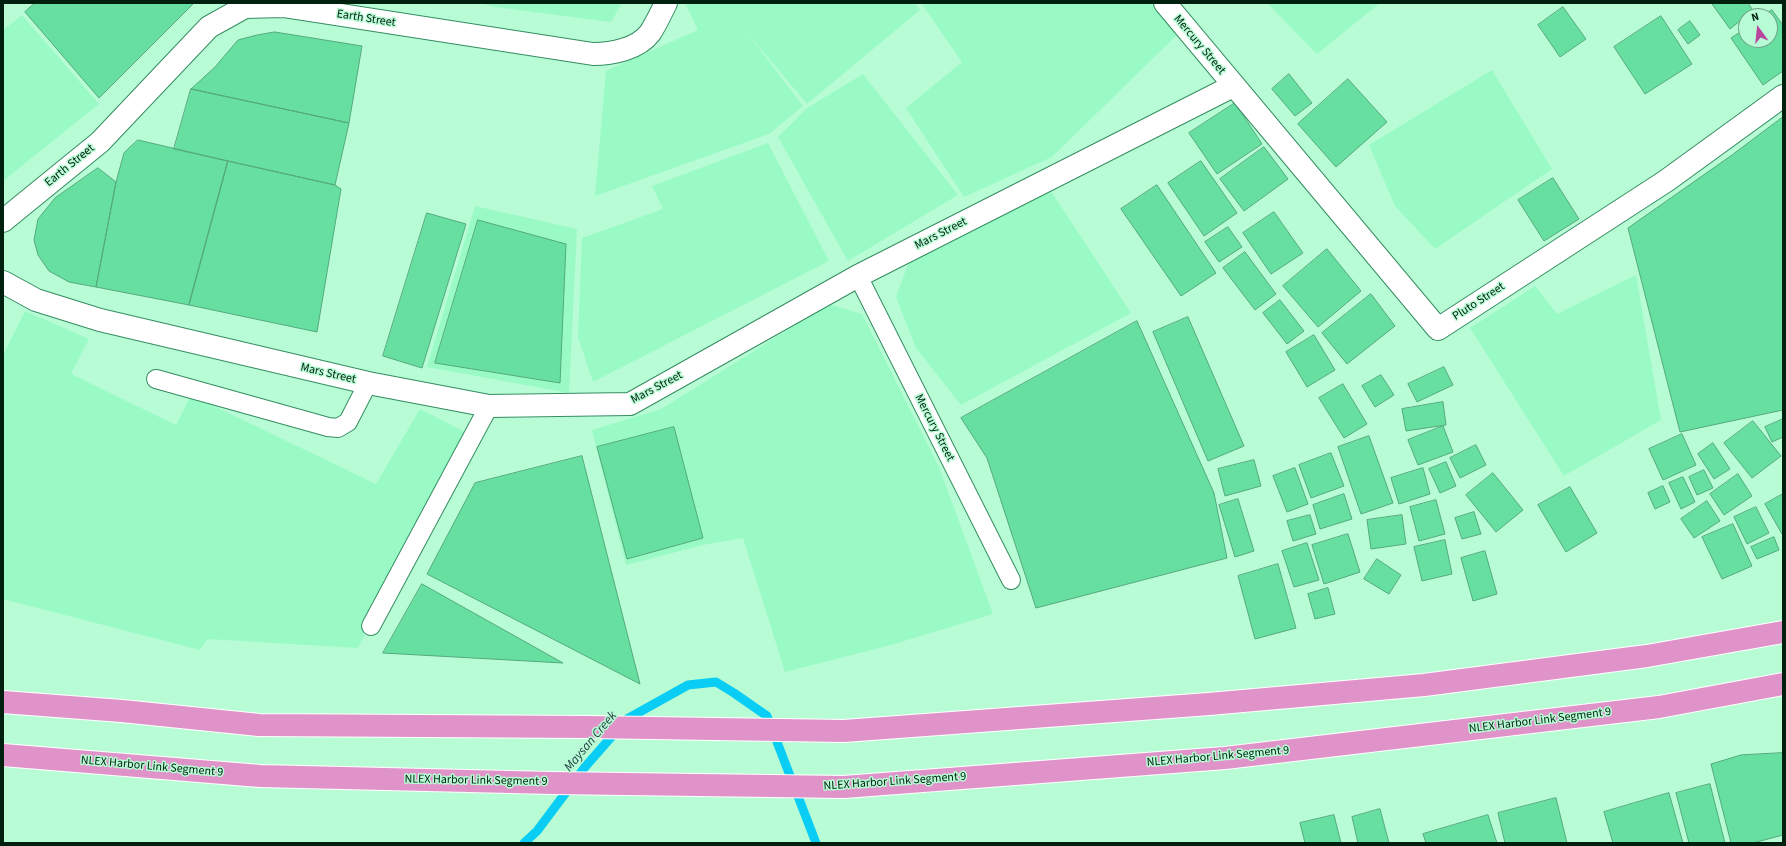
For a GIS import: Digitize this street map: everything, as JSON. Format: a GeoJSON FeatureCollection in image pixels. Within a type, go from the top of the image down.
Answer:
{"type":"FeatureCollection","features":[{"type":"Feature","properties":{"kind":"highway"},"geometry":{"type":"LineString","coordinates":[[3,702],[106,710],[259,725],[587,727],[844,731],[1217,703],[1424,685],[1647,656],[1783,632]]}},
{"type":"Feature","properties":{"kind":"highway","name":"NLEX Harbor Link Segment 9"},"geometry":{"type":"LineString","coordinates":[[3,755],[260,776],[544,783],[844,787],[1225,758],[1659,707],[1783,684]]}},
{"type":"Feature","properties":{"kind":"street","name":"Earth Street"},"geometry":{"type":"LineString","coordinates":[[3,221],[100,142],[209,27],[244,7],[283,6],[593,54],[611,54],[638,43],[649,34],[666,3]]}},
{"type":"Feature","properties":{"kind":"street","name":"Mercury Street"},"geometry":{"type":"LineString","coordinates":[[1165,3],[1234,86]]}},
{"type":"Feature","properties":{"kind":"street","name":"Pluto Street"},"geometry":{"type":"LineString","coordinates":[[1234,86],[1438,329],[1666,181],[1783,96]]}},
{"type":"Feature","properties":{"kind":"street","name":"Mars Street"},"geometry":{"type":"LineString","coordinates":[[3,282],[36,300],[100,320],[368,383],[489,406],[630,404],[858,276],[1234,86]]}},
{"type":"Feature","properties":{"kind":"lane","name":"Mercury Street"},"geometry":{"type":"LineString","coordinates":[[858,276],[1011,580]]}},
{"type":"Feature","properties":{"kind":"lane"},"geometry":{"type":"LineString","coordinates":[[156,379],[338,428],[348,422],[368,383]]}},
{"type":"Feature","properties":{"kind":"lane"},"geometry":{"type":"LineString","coordinates":[[371,626],[489,406]]}},
{"type":"Feature","properties":{"kind":"shaded area"},"geometry":{"type":"Polygon","coordinates":[[[480,3],[622,3],[611,22],[495,7],[480,3]]]}},
{"type":"Feature","properties":{"kind":"shaded area"},"geometry":{"type":"Polygon","coordinates":[[[685,3],[915,3],[920,10],[807,104],[745,30],[803,106],[769,134],[595,196],[606,71],[698,30],[685,3]]]}},
{"type":"Feature","properties":{"kind":"shaded area"},"geometry":{"type":"Polygon","coordinates":[[[921,3],[1158,3],[1183,29],[1052,157],[964,197],[906,108],[962,62],[921,3]]]}},
{"type":"Feature","properties":{"kind":"shaded area"},"geometry":{"type":"Polygon","coordinates":[[[1267,3],[1380,3],[1317,54],[1267,3]]]}},
{"type":"Feature","properties":{"kind":"shaded area"},"geometry":{"type":"Polygon","coordinates":[[[22,15],[99,104],[3,181],[3,30],[22,15]]]}},
{"type":"Feature","properties":{"kind":"shaded area"},"geometry":{"type":"Polygon","coordinates":[[[1492,70],[1552,169],[1435,249],[1395,206],[1369,145],[1492,70]]]}},
{"type":"Feature","properties":{"kind":"shaded area"},"geometry":{"type":"Polygon","coordinates":[[[863,74],[958,195],[848,261],[778,137],[807,108],[863,74]]]}},
{"type":"Feature","properties":{"kind":"shaded area"},"geometry":{"type":"Polygon","coordinates":[[[768,143],[829,261],[593,382],[578,337],[582,238],[663,209],[652,186],[768,143]]]}},
{"type":"Feature","properties":{"kind":"shaded area"},"geometry":{"type":"Polygon","coordinates":[[[1047,185],[1131,313],[961,405],[916,348],[896,297],[910,259],[1047,185]]]}},
{"type":"Feature","properties":{"kind":"shaded area"},"geometry":{"type":"Polygon","coordinates":[[[475,206],[577,229],[569,393],[427,367],[475,206]]]}},
{"type":"Feature","properties":{"kind":"shaded area"},"geometry":{"type":"Polygon","coordinates":[[[1636,275],[1661,420],[1564,476],[1470,328],[1535,286],[1557,314],[1636,275]]]}},
{"type":"Feature","properties":{"kind":"shaded area"},"geometry":{"type":"Polygon","coordinates":[[[829,304],[862,314],[939,467],[993,614],[891,645],[785,672],[743,538],[703,545],[626,565],[592,430],[661,409],[829,304]]]}},
{"type":"Feature","properties":{"kind":"shaded area"},"geometry":{"type":"Polygon","coordinates":[[[25,311],[89,339],[71,374],[176,425],[191,395],[376,484],[420,409],[467,433],[358,648],[207,639],[200,650],[3,599],[3,355],[25,311]]]}},
{"type":"Feature","properties":{"kind":"building"},"geometry":{"type":"Polygon","coordinates":[[[35,3],[194,3],[99,98],[25,12],[35,3]]]}},
{"type":"Feature","properties":{"kind":"building"},"geometry":{"type":"Polygon","coordinates":[[[1748,3],[1751,8],[1738,8],[1738,22],[1730,29],[1712,4],[1748,3]]]}},
{"type":"Feature","properties":{"kind":"building"},"geometry":{"type":"Polygon","coordinates":[[[1563,7],[1586,39],[1560,57],[1538,25],[1563,7]]]}},
{"type":"Feature","properties":{"kind":"building"},"geometry":{"type":"Polygon","coordinates":[[[1661,16],[1692,64],[1645,94],[1614,47],[1661,16]]]}},
{"type":"Feature","properties":{"kind":"building"},"geometry":{"type":"Polygon","coordinates":[[[1778,18],[1783,25],[1783,71],[1763,85],[1731,38],[1738,33],[1738,48],[1778,48],[1778,18]]]}},
{"type":"Feature","properties":{"kind":"building"},"geometry":{"type":"Polygon","coordinates":[[[1690,21],[1700,35],[1688,44],[1678,30],[1690,21]]]}},
{"type":"Feature","properties":{"kind":"building"},"geometry":{"type":"Polygon","coordinates":[[[275,32],[362,46],[349,123],[191,89],[215,67],[238,40],[275,32]]]}},
{"type":"Feature","properties":{"kind":"building"},"geometry":{"type":"Polygon","coordinates":[[[1289,74],[1312,103],[1295,116],[1272,89],[1289,74]]]}},
{"type":"Feature","properties":{"kind":"building"},"geometry":{"type":"Polygon","coordinates":[[[1348,79],[1387,122],[1336,167],[1298,124],[1348,79]]]}},
{"type":"Feature","properties":{"kind":"building"},"geometry":{"type":"Polygon","coordinates":[[[191,89],[349,123],[335,185],[174,149],[191,89]]]}},
{"type":"Feature","properties":{"kind":"building"},"geometry":{"type":"Polygon","coordinates":[[[1235,103],[1262,144],[1217,174],[1189,133],[1235,103]]]}},
{"type":"Feature","properties":{"kind":"building"},"geometry":{"type":"Polygon","coordinates":[[[1783,117],[1783,410],[1680,432],[1628,228],[1732,155],[1783,117]]]}},
{"type":"Feature","properties":{"kind":"building"},"geometry":{"type":"Polygon","coordinates":[[[138,140],[228,161],[189,305],[96,287],[116,182],[124,153],[138,140]]]}},
{"type":"Feature","properties":{"kind":"building"},"geometry":{"type":"Polygon","coordinates":[[[1264,147],[1288,179],[1244,211],[1220,179],[1264,147]]]}},
{"type":"Feature","properties":{"kind":"building"},"geometry":{"type":"Polygon","coordinates":[[[228,161],[335,185],[341,189],[317,332],[189,305],[228,161]]]}},
{"type":"Feature","properties":{"kind":"building"},"geometry":{"type":"Polygon","coordinates":[[[1201,161],[1237,213],[1204,236],[1168,183],[1201,161]]]}},
{"type":"Feature","properties":{"kind":"building"},"geometry":{"type":"Polygon","coordinates":[[[98,168],[116,182],[96,287],[69,282],[49,271],[38,255],[34,240],[38,219],[55,198],[98,168]]]}},
{"type":"Feature","properties":{"kind":"building"},"geometry":{"type":"Polygon","coordinates":[[[1553,178],[1579,219],[1544,241],[1518,200],[1553,178]]]}},
{"type":"Feature","properties":{"kind":"building"},"geometry":{"type":"Polygon","coordinates":[[[1157,185],[1216,273],[1181,296],[1121,209],[1157,185]]]}},
{"type":"Feature","properties":{"kind":"building"},"geometry":{"type":"Polygon","coordinates":[[[1274,212],[1303,253],[1271,274],[1243,233],[1274,212]]]}},
{"type":"Feature","properties":{"kind":"building"},"geometry":{"type":"Polygon","coordinates":[[[427,213],[466,224],[422,368],[383,356],[427,213]]]}},
{"type":"Feature","properties":{"kind":"building"},"geometry":{"type":"Polygon","coordinates":[[[478,220],[566,244],[560,383],[435,363],[478,220]]]}},
{"type":"Feature","properties":{"kind":"building"},"geometry":{"type":"Polygon","coordinates":[[[1228,227],[1242,247],[1219,262],[1205,242],[1228,227]]]}},
{"type":"Feature","properties":{"kind":"building"},"geometry":{"type":"Polygon","coordinates":[[[1327,249],[1361,291],[1318,327],[1283,286],[1327,249]]]}},
{"type":"Feature","properties":{"kind":"building"},"geometry":{"type":"Polygon","coordinates":[[[1245,252],[1276,294],[1255,310],[1223,268],[1245,252]]]}},
{"type":"Feature","properties":{"kind":"building"},"geometry":{"type":"Polygon","coordinates":[[[1371,294],[1395,326],[1347,364],[1322,333],[1371,294]]]}},
{"type":"Feature","properties":{"kind":"building"},"geometry":{"type":"Polygon","coordinates":[[[1280,300],[1304,331],[1287,344],[1263,313],[1280,300]]]}},
{"type":"Feature","properties":{"kind":"building"},"geometry":{"type":"Polygon","coordinates":[[[1188,317],[1244,446],[1208,461],[1153,332],[1188,317]]]}},
{"type":"Feature","properties":{"kind":"building"},"geometry":{"type":"Polygon","coordinates":[[[1137,321],[1214,493],[1227,558],[1036,608],[987,458],[961,418],[1137,321]]]}},
{"type":"Feature","properties":{"kind":"building"},"geometry":{"type":"Polygon","coordinates":[[[1314,335],[1335,370],[1307,387],[1286,352],[1314,335]]]}},
{"type":"Feature","properties":{"kind":"building"},"geometry":{"type":"Polygon","coordinates":[[[1444,367],[1453,385],[1417,402],[1408,384],[1444,367]]]}},
{"type":"Feature","properties":{"kind":"building"},"geometry":{"type":"Polygon","coordinates":[[[1381,375],[1394,395],[1375,407],[1362,386],[1381,375]]]}},
{"type":"Feature","properties":{"kind":"building"},"geometry":{"type":"Polygon","coordinates":[[[1343,384],[1367,424],[1344,438],[1319,398],[1343,384]]]}},
{"type":"Feature","properties":{"kind":"building"},"geometry":{"type":"Polygon","coordinates":[[[1443,402],[1446,425],[1406,431],[1402,409],[1443,402]]]}},
{"type":"Feature","properties":{"kind":"building"},"geometry":{"type":"Polygon","coordinates":[[[1783,419],[1783,437],[1772,442],[1765,427],[1783,419]]]}},
{"type":"Feature","properties":{"kind":"building"},"geometry":{"type":"Polygon","coordinates":[[[1753,421],[1781,456],[1752,478],[1724,443],[1753,421]]]}},
{"type":"Feature","properties":{"kind":"building"},"geometry":{"type":"Polygon","coordinates":[[[1443,426],[1453,452],[1418,465],[1408,440],[1443,426]]]}},
{"type":"Feature","properties":{"kind":"building"},"geometry":{"type":"Polygon","coordinates":[[[674,427],[703,538],[627,559],[597,447],[674,427]]]}},
{"type":"Feature","properties":{"kind":"building"},"geometry":{"type":"Polygon","coordinates":[[[1682,434],[1696,465],[1663,480],[1649,449],[1682,434]]]}},
{"type":"Feature","properties":{"kind":"building"},"geometry":{"type":"Polygon","coordinates":[[[1369,436],[1393,503],[1361,514],[1338,447],[1369,436]]]}},
{"type":"Feature","properties":{"kind":"building"},"geometry":{"type":"Polygon","coordinates":[[[1713,443],[1730,469],[1714,479],[1698,454],[1713,443]]]}},
{"type":"Feature","properties":{"kind":"building"},"geometry":{"type":"Polygon","coordinates":[[[1476,445],[1486,465],[1460,478],[1450,458],[1476,445]]]}},
{"type":"Feature","properties":{"kind":"building"},"geometry":{"type":"Polygon","coordinates":[[[1331,453],[1344,486],[1311,498],[1299,465],[1331,453]]]}},
{"type":"Feature","properties":{"kind":"building"},"geometry":{"type":"Polygon","coordinates":[[[582,456],[640,684],[427,574],[475,483],[582,456]]]}},
{"type":"Feature","properties":{"kind":"building"},"geometry":{"type":"Polygon","coordinates":[[[1254,460],[1261,486],[1225,496],[1218,469],[1254,460]]]}},
{"type":"Feature","properties":{"kind":"building"},"geometry":{"type":"Polygon","coordinates":[[[1446,462],[1456,486],[1440,493],[1429,469],[1446,462]]]}},
{"type":"Feature","properties":{"kind":"building"},"geometry":{"type":"Polygon","coordinates":[[[1295,468],[1308,504],[1287,512],[1273,476],[1295,468]]]}},
{"type":"Feature","properties":{"kind":"building"},"geometry":{"type":"Polygon","coordinates":[[[1423,468],[1430,494],[1399,504],[1391,478],[1423,468]]]}},
{"type":"Feature","properties":{"kind":"building"},"geometry":{"type":"Polygon","coordinates":[[[1704,470],[1713,488],[1697,495],[1689,477],[1704,470]]]}},
{"type":"Feature","properties":{"kind":"building"},"geometry":{"type":"Polygon","coordinates":[[[1493,473],[1523,510],[1496,532],[1466,495],[1493,473]]]}},
{"type":"Feature","properties":{"kind":"building"},"geometry":{"type":"Polygon","coordinates":[[[1738,474],[1752,496],[1724,515],[1710,494],[1738,474]]]}},
{"type":"Feature","properties":{"kind":"building"},"geometry":{"type":"Polygon","coordinates":[[[1683,477],[1695,502],[1681,509],[1669,483],[1683,477]]]}},
{"type":"Feature","properties":{"kind":"building"},"geometry":{"type":"Polygon","coordinates":[[[1663,486],[1670,502],[1655,509],[1648,493],[1663,486]]]}},
{"type":"Feature","properties":{"kind":"building"},"geometry":{"type":"Polygon","coordinates":[[[1570,487],[1597,533],[1566,552],[1538,505],[1570,487]]]}},
{"type":"Feature","properties":{"kind":"building"},"geometry":{"type":"Polygon","coordinates":[[[1344,494],[1352,519],[1320,529],[1313,505],[1344,494]]]}},
{"type":"Feature","properties":{"kind":"building"},"geometry":{"type":"Polygon","coordinates":[[[1783,494],[1783,533],[1782,534],[1765,504],[1783,494]]]}},
{"type":"Feature","properties":{"kind":"building"},"geometry":{"type":"Polygon","coordinates":[[[1238,499],[1254,551],[1235,557],[1219,505],[1238,499]]]}},
{"type":"Feature","properties":{"kind":"building"},"geometry":{"type":"Polygon","coordinates":[[[1436,500],[1445,534],[1419,541],[1410,507],[1436,500]]]}},
{"type":"Feature","properties":{"kind":"building"},"geometry":{"type":"Polygon","coordinates":[[[1707,501],[1720,521],[1694,538],[1681,519],[1707,501]]]}},
{"type":"Feature","properties":{"kind":"building"},"geometry":{"type":"Polygon","coordinates":[[[1756,507],[1769,533],[1747,544],[1734,517],[1756,507]]]}},
{"type":"Feature","properties":{"kind":"building"},"geometry":{"type":"Polygon","coordinates":[[[1474,512],[1481,534],[1462,539],[1455,518],[1474,512]]]}},
{"type":"Feature","properties":{"kind":"building"},"geometry":{"type":"Polygon","coordinates":[[[1310,515],[1316,534],[1293,541],[1287,521],[1310,515]]]}},
{"type":"Feature","properties":{"kind":"building"},"geometry":{"type":"Polygon","coordinates":[[[1402,515],[1406,544],[1371,549],[1367,520],[1402,515]]]}},
{"type":"Feature","properties":{"kind":"building"},"geometry":{"type":"Polygon","coordinates":[[[1733,524],[1752,566],[1722,579],[1702,537],[1733,524]]]}},
{"type":"Feature","properties":{"kind":"building"},"geometry":{"type":"Polygon","coordinates":[[[1348,534],[1360,572],[1324,584],[1312,545],[1348,534]]]}},
{"type":"Feature","properties":{"kind":"building"},"geometry":{"type":"Polygon","coordinates":[[[1774,537],[1779,550],[1757,559],[1751,547],[1774,537]]]}},
{"type":"Feature","properties":{"kind":"building"},"geometry":{"type":"Polygon","coordinates":[[[1445,540],[1452,574],[1422,581],[1414,547],[1445,540]]]}},
{"type":"Feature","properties":{"kind":"building"},"geometry":{"type":"Polygon","coordinates":[[[1307,543],[1319,580],[1294,587],[1282,551],[1307,543]]]}},
{"type":"Feature","properties":{"kind":"building"},"geometry":{"type":"Polygon","coordinates":[[[1485,551],[1497,594],[1473,601],[1461,558],[1485,551]]]}},
{"type":"Feature","properties":{"kind":"building"},"geometry":{"type":"Polygon","coordinates":[[[1377,559],[1401,575],[1389,594],[1364,579],[1377,559]]]}},
{"type":"Feature","properties":{"kind":"building"},"geometry":{"type":"Polygon","coordinates":[[[1278,564],[1296,628],[1255,639],[1238,576],[1278,564]]]}},
{"type":"Feature","properties":{"kind":"building"},"geometry":{"type":"Polygon","coordinates":[[[422,584],[563,663],[383,653],[422,584]]]}},
{"type":"Feature","properties":{"kind":"building"},"geometry":{"type":"Polygon","coordinates":[[[1328,588],[1335,614],[1315,619],[1308,594],[1328,588]]]}},
{"type":"Feature","properties":{"kind":"building"},"geometry":{"type":"Polygon","coordinates":[[[1783,753],[1783,835],[1753,843],[1731,843],[1711,764],[1741,755],[1783,753]]]}},
{"type":"Feature","properties":{"kind":"building"},"geometry":{"type":"Polygon","coordinates":[[[1710,784],[1725,843],[1689,843],[1676,793],[1710,784]]]}},
{"type":"Feature","properties":{"kind":"building"},"geometry":{"type":"Polygon","coordinates":[[[1669,793],[1683,843],[1613,843],[1604,812],[1669,793]]]}},
{"type":"Feature","properties":{"kind":"building"},"geometry":{"type":"Polygon","coordinates":[[[1556,798],[1567,843],[1505,843],[1498,813],[1556,798]]]}},
{"type":"Feature","properties":{"kind":"building"},"geometry":{"type":"Polygon","coordinates":[[[1380,809],[1389,843],[1358,843],[1352,817],[1380,809]]]}},
{"type":"Feature","properties":{"kind":"building"},"geometry":{"type":"Polygon","coordinates":[[[1334,815],[1341,843],[1305,843],[1300,823],[1334,815]]]}},
{"type":"Feature","properties":{"kind":"building"},"geometry":{"type":"Polygon","coordinates":[[[1488,815],[1497,843],[1426,843],[1423,834],[1488,815]]]}},
{"type":"Feature","properties":{"kind":"waterway","name":"Maysan Creek"},"geometry":{"type":"LineString","coordinates":[[524,843],[537,831],[585,767],[627,719],[688,685],[716,682],[767,716],[816,843]]}}]}
